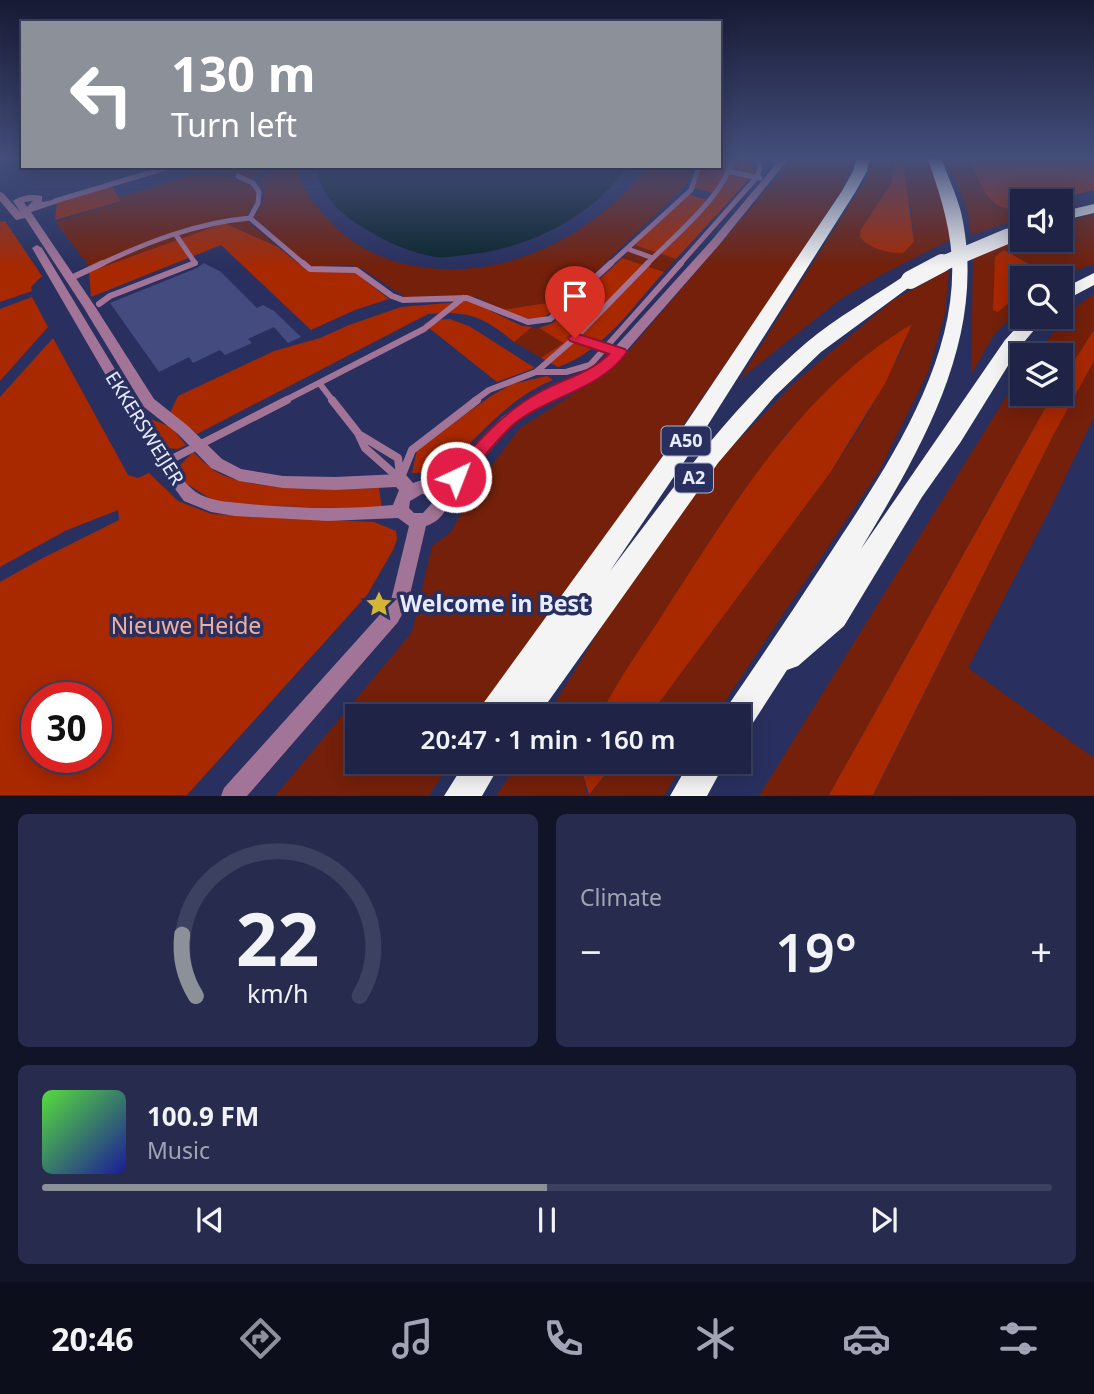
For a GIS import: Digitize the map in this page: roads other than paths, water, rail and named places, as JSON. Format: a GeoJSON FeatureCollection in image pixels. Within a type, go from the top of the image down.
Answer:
{"type":"FeatureCollection","features":[{"type":"Feature","properties":{"kind":"highway","name":"A50"},"geometry":{"type":"LineString","coordinates":[[501,704],[684,444],[847,194]]}},
{"type":"Feature","properties":{"kind":"highway"},"geometry":{"type":"LineString","coordinates":[[748,704],[891,478],[922,422],[943,368],[957,318],[960,237],[950,194]]}},
{"type":"Feature","properties":{"kind":"highway"},"geometry":{"type":"LineString","coordinates":[[1073,214],[1094,208]]}},
{"type":"Feature","properties":{"kind":"highway","name":"A2"},"geometry":{"type":"LineString","coordinates":[[528,704],[710,457],[768,391],[832,333],[910,280],[946,261],[1010,235]]}},
{"type":"Feature","properties":{"kind":"highway"},"geometry":{"type":"LineString","coordinates":[[1073,290],[1094,278]]}},
{"type":"Feature","properties":{"kind":"highway"},"geometry":{"type":"LineString","coordinates":[[770,671],[834,616],[913,490],[952,437],[1012,344],[1025,329]]}},
{"type":"Feature","properties":{"kind":"highway"},"geometry":{"type":"LineString","coordinates":[[452,796],[463,774]]}},
{"type":"Feature","properties":{"kind":"highway"},"geometry":{"type":"LineString","coordinates":[[461,796],[477,774]]}},
{"type":"Feature","properties":{"kind":"highway"},"geometry":{"type":"LineString","coordinates":[[687,796],[701,774]]}},
{"type":"Feature","properties":{"kind":"street","name":"EKKERSWEIJER"},"geometry":{"type":"LineString","coordinates":[[5,194],[69,279],[149,403],[221,467],[254,478],[405,485]]}},
{"type":"Feature","properties":{"kind":"street"},"geometry":{"type":"LineString","coordinates":[[435,490],[456,477],[507,421],[545,396],[602,370],[614,350],[749,194]]}},
{"type":"Feature","properties":{"kind":"street","name":"EKKERSWEIJER"},"geometry":{"type":"LineString","coordinates":[[0,195],[17,207],[87,307],[164,463],[181,489],[194,499],[229,510],[266,513],[401,511]]}},
{"type":"Feature","properties":{"kind":"street"},"geometry":{"type":"LineString","coordinates":[[17,207],[55,201]]}},
{"type":"Feature","properties":{"kind":"street"},"geometry":{"type":"LineString","coordinates":[[405,485],[435,490],[441,500],[439,508],[431,517],[419,521],[410,519],[401,511],[405,485]]}},
{"type":"Feature","properties":{"kind":"street"},"geometry":{"type":"LineString","coordinates":[[233,796],[391,616],[399,603],[419,521]]}},
{"type":"Feature","properties":{"kind":"lane"},"geometry":{"type":"LineString","coordinates":[[55,201],[78,194]]}},
{"type":"Feature","properties":{"kind":"lane"},"geometry":{"type":"LineString","coordinates":[[250,218],[260,202],[260,194]]}},
{"type":"Feature","properties":{"kind":"lane"},"geometry":{"type":"LineString","coordinates":[[69,279],[120,253],[227,219],[250,218],[310,269],[356,270],[392,296],[403,300],[474,299],[523,323],[538,323],[550,319],[687,194]]}},
{"type":"Feature","properties":{"kind":"lane"},"geometry":{"type":"LineString","coordinates":[[405,485],[412,450],[489,390],[536,372],[575,338],[714,194]]}},
{"type":"Feature","properties":{"kind":"lane"},"geometry":{"type":"LineString","coordinates":[[87,307],[195,263],[176,235]]}},
{"type":"Feature","properties":{"kind":"lane"},"geometry":{"type":"LineString","coordinates":[[628,249],[653,258]]}},
{"type":"Feature","properties":{"kind":"lane"},"geometry":{"type":"LineString","coordinates":[[164,463],[425,329],[463,298]]}},
{"type":"Feature","properties":{"kind":"lane"},"geometry":{"type":"LineString","coordinates":[[87,307],[109,303]]}},
{"type":"Feature","properties":{"kind":"lane"},"geometry":{"type":"LineString","coordinates":[[575,338],[614,350]]}},
{"type":"Feature","properties":{"kind":"lane"},"geometry":{"type":"LineString","coordinates":[[536,372],[566,372],[590,365],[614,350]]}},
{"type":"Feature","properties":{"kind":"lane"},"geometry":{"type":"LineString","coordinates":[[320,384],[358,433],[365,448],[405,485]]}},
{"type":"Feature","properties":{"kind":"lane"},"geometry":{"type":"LineString","coordinates":[[358,433],[398,458],[405,485]]}},
{"type":"Feature","properties":{"kind":"place","name":"Welcome in Best"},"geometry":{"type":"Point","coordinates":[379,604]}},
{"type":"Feature","properties":{"kind":"park label","name":"Nieuwe Heide"},"geometry":{"type":"Point","coordinates":[186,626]}}]}
